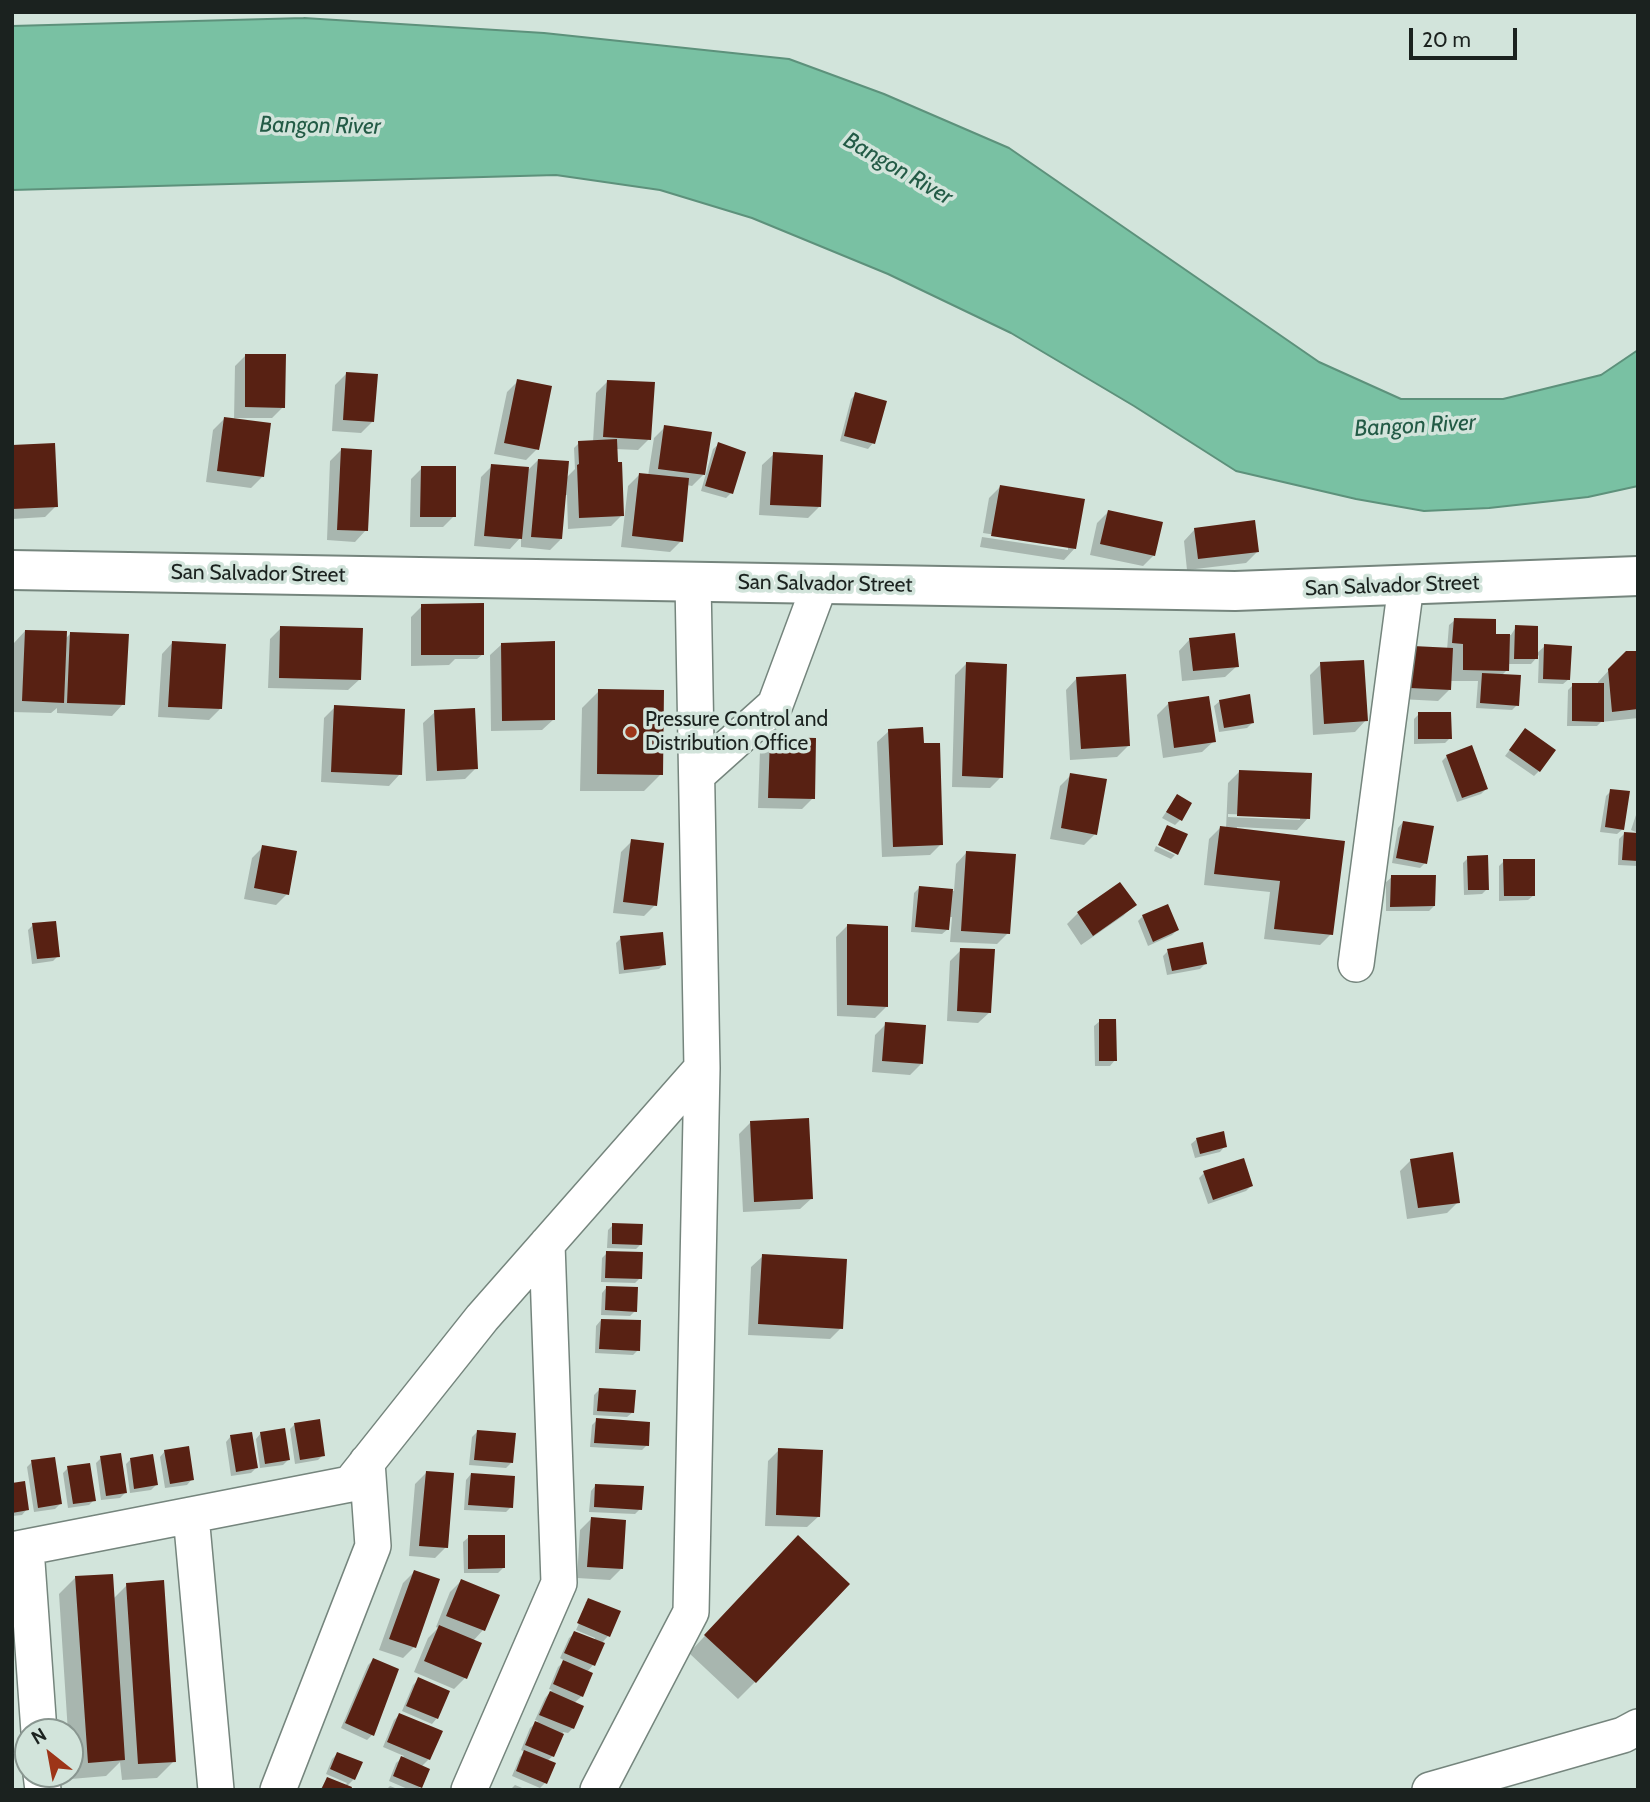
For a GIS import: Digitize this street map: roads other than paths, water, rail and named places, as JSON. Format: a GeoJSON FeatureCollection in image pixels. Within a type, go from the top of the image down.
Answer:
{"type":"FeatureCollection","features":[{"type":"Feature","properties":{"kind":"highway","name":"San Salvador Street"},"geometry":{"type":"LineString","coordinates":[[12,570],[1235,591],[1638,576]]}},
{"type":"Feature","properties":{"kind":"street"},"geometry":{"type":"LineString","coordinates":[[598,1790],[691,1612],[702,1068],[694,582]]}},
{"type":"Feature","properties":{"kind":"street"},"geometry":{"type":"LineString","coordinates":[[697,775],[775,705],[820,583]]}},
{"type":"Feature","properties":{"kind":"street"},"geometry":{"type":"LineString","coordinates":[[1356,964],[1406,585]]}},
{"type":"Feature","properties":{"kind":"street"},"geometry":{"type":"LineString","coordinates":[[37,1718],[19,1549],[350,1484],[482,1318],[702,1068]]}},
{"type":"Feature","properties":{"kind":"street"},"geometry":{"type":"LineString","coordinates":[[469,1790],[559,1583],[547,1244]]}},
{"type":"Feature","properties":{"kind":"street"},"geometry":{"type":"LineString","coordinates":[[278,1790],[373,1546],[367,1462]]}},
{"type":"Feature","properties":{"kind":"street"},"geometry":{"type":"LineString","coordinates":[[191,1515],[216,1790]]}},
{"type":"Feature","properties":{"kind":"street"},"geometry":{"type":"LineString","coordinates":[[1430,1790],[1623,1735],[1638,1727]]}},
{"type":"Feature","properties":{"kind":"water","name":"Bangon River"},"geometry":{"type":"Polygon","coordinates":[[[304,18],[544,33],[789,59],[884,94],[1009,148],[1319,362],[1401,399],[1503,399],[1601,375],[1638,350],[1638,486],[1588,497],[1489,508],[1424,511],[1356,499],[1236,471],[1011,333],[888,274],[752,218],[660,190],[556,175],[12,190],[12,26],[304,18]]]}},
{"type":"Feature","properties":{"kind":"place","name":"Pressure Control and Distribution Office"},"geometry":{"type":"Point","coordinates":[631,732]}}]}
